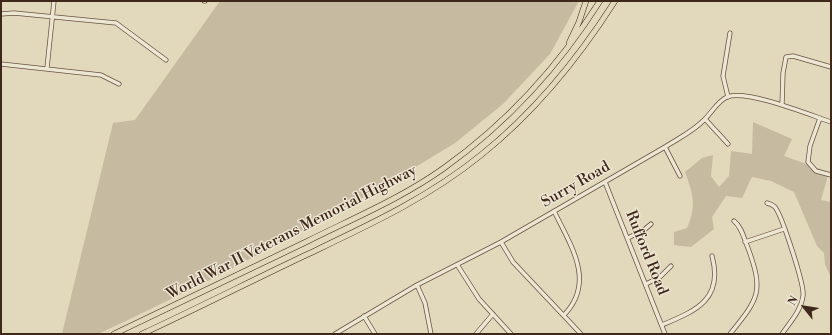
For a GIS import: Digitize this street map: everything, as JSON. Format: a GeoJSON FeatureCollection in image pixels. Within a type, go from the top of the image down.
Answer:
{"type":"FeatureCollection","features":[{"type":"Feature","properties":{"kind":"highway"},"geometry":{"type":"LineString","coordinates":[[568,50],[586,1]]}},
{"type":"Feature","properties":{"kind":"highway","name":"World War II Veterans Memorial Highway"},"geometry":{"type":"LineString","coordinates":[[114,334],[378,207],[418,185],[452,162],[504,118],[531,91],[568,50],[600,1]]}},
{"type":"Feature","properties":{"kind":"highway","name":"World War II Veterans Memorial Highway"},"geometry":{"type":"LineString","coordinates":[[142,334],[375,222],[414,202],[444,182],[481,155],[528,114],[571,65],[614,3]]}},
{"type":"Feature","properties":{"kind":"street"},"geometry":{"type":"LineString","coordinates":[[47,68],[54,1]]}},
{"type":"Feature","properties":{"kind":"street"},"geometry":{"type":"LineString","coordinates":[[1,14],[14,13],[116,24],[166,60]]}},
{"type":"Feature","properties":{"kind":"street"},"geometry":{"type":"LineString","coordinates":[[730,33],[723,76],[728,97],[743,95],[782,105],[831,122]]}},
{"type":"Feature","properties":{"kind":"street"},"geometry":{"type":"LineString","coordinates":[[782,105],[783,73],[786,57],[793,56],[831,67]]}},
{"type":"Feature","properties":{"kind":"street"},"geometry":{"type":"LineString","coordinates":[[1,64],[101,75],[119,84]]}},
{"type":"Feature","properties":{"kind":"street","name":"Surry Road"},"geometry":{"type":"LineString","coordinates":[[335,334],[417,285],[458,266],[501,242],[692,131],[720,102],[728,97]]}},
{"type":"Feature","properties":{"kind":"street"},"geometry":{"type":"LineString","coordinates":[[820,118],[810,146],[808,162],[810,167],[816,171],[831,176]]}},
{"type":"Feature","properties":{"kind":"street"},"geometry":{"type":"LineString","coordinates":[[705,119],[728,144]]}},
{"type":"Feature","properties":{"kind":"street"},"geometry":{"type":"LineString","coordinates":[[665,147],[680,176]]}},
{"type":"Feature","properties":{"kind":"street","name":"Rufford Road"},"geometry":{"type":"LineString","coordinates":[[605,182],[665,334]]}},
{"type":"Feature","properties":{"kind":"street"},"geometry":{"type":"LineString","coordinates":[[768,203],[776,209],[784,229],[804,293],[798,312],[782,334]]}},
{"type":"Feature","properties":{"kind":"street"},"geometry":{"type":"LineString","coordinates":[[554,211],[572,251],[580,278],[576,299],[564,315]]}},
{"type":"Feature","properties":{"kind":"street"},"geometry":{"type":"LineString","coordinates":[[730,334],[754,300],[757,292],[757,278],[739,226],[734,221]]}},
{"type":"Feature","properties":{"kind":"street"},"geometry":{"type":"LineString","coordinates":[[628,238],[644,230],[651,224]]}},
{"type":"Feature","properties":{"kind":"street"},"geometry":{"type":"LineString","coordinates":[[745,242],[784,229]]}},
{"type":"Feature","properties":{"kind":"street"},"geometry":{"type":"LineString","coordinates":[[501,242],[513,262],[582,334]]}},
{"type":"Feature","properties":{"kind":"street"},"geometry":{"type":"LineString","coordinates":[[662,325],[695,310],[707,299],[712,290],[715,277],[712,256]]}},
{"type":"Feature","properties":{"kind":"street"},"geometry":{"type":"LineString","coordinates":[[458,266],[479,299],[511,334]]}},
{"type":"Feature","properties":{"kind":"street"},"geometry":{"type":"LineString","coordinates":[[646,284],[660,277],[671,266]]}},
{"type":"Feature","properties":{"kind":"street"},"geometry":{"type":"LineString","coordinates":[[417,285],[425,303],[431,334]]}},
{"type":"Feature","properties":{"kind":"street"},"geometry":{"type":"LineString","coordinates":[[476,334],[492,314]]}},
{"type":"Feature","properties":{"kind":"street"},"geometry":{"type":"LineString","coordinates":[[364,316],[375,334]]}},
{"type":"Feature","properties":{"kind":"shaded area"},"geometry":{"type":"Polygon","coordinates":[[[220,1],[579,1],[550,54],[503,104],[455,143],[386,185],[224,273],[130,319],[98,334],[62,334],[113,123],[135,120],[220,1]]]}},
{"type":"Feature","properties":{"kind":"shaded area"},"geometry":{"type":"Polygon","coordinates":[[[753,122],[792,139],[784,156],[829,172],[821,200],[831,202],[831,278],[825,264],[824,253],[817,246],[794,192],[771,181],[752,177],[742,198],[726,196],[712,217],[714,229],[691,247],[674,245],[674,232],[687,228],[692,213],[692,194],[685,172],[702,158],[713,155],[711,176],[719,187],[729,176],[731,151],[752,154],[753,122]]]}}]}
